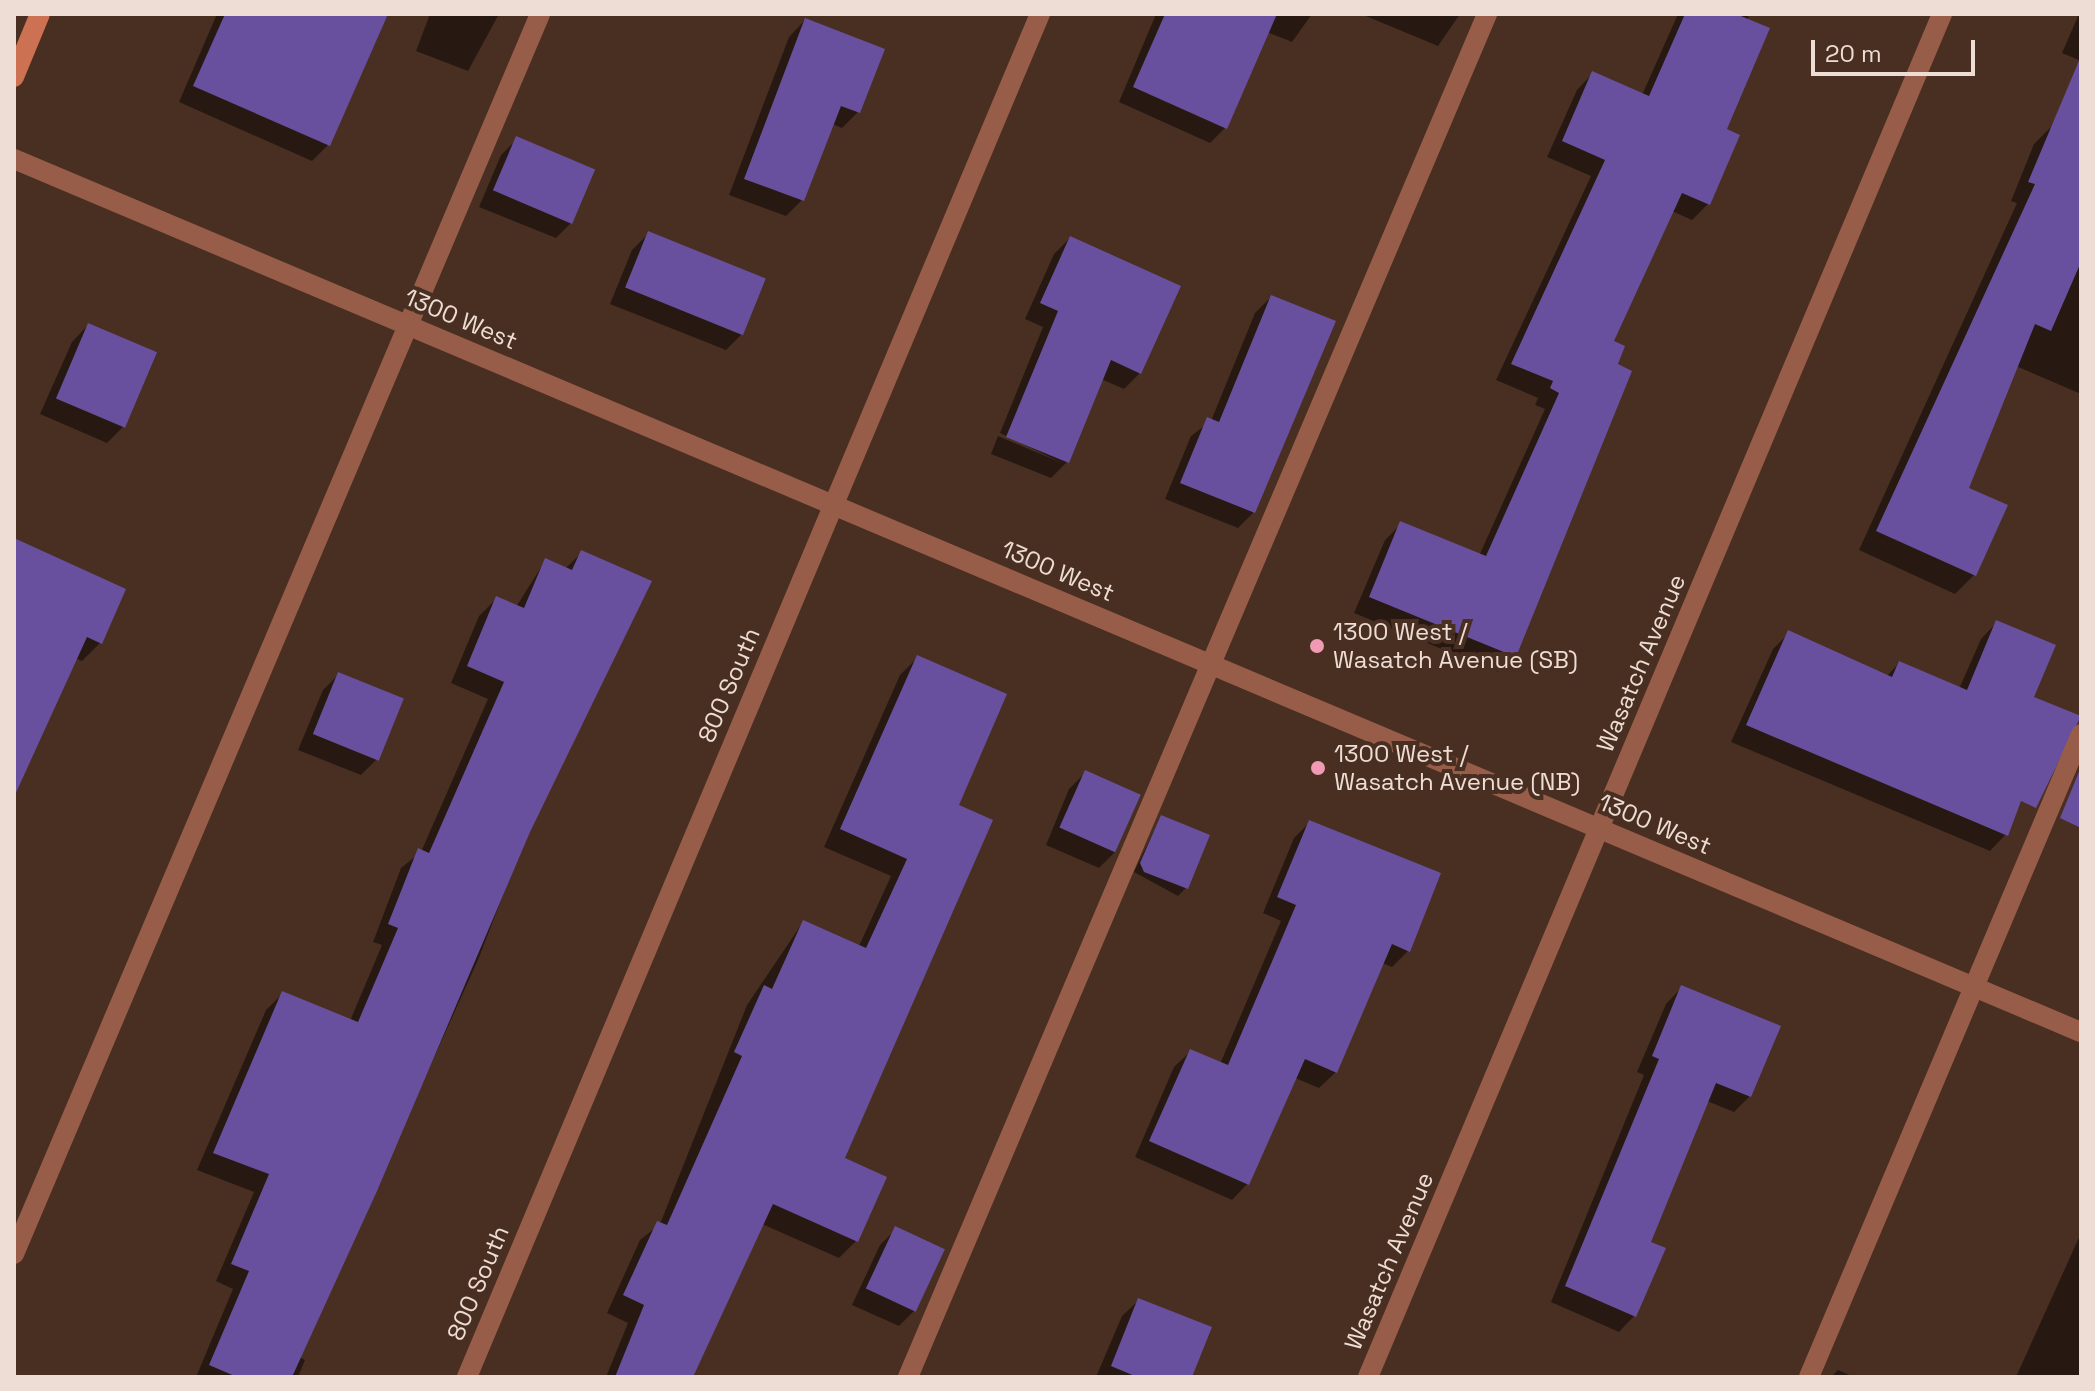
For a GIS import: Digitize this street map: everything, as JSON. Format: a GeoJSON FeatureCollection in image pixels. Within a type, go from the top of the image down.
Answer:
{"type":"FeatureCollection","features":[{"type":"Feature","properties":{"kind":"street"},"geometry":{"type":"LineString","coordinates":[[14,77],[40,14]]}},
{"type":"Feature","properties":{"kind":"street"},"geometry":{"type":"LineString","coordinates":[[14,1254],[540,14]]}},
{"type":"Feature","properties":{"kind":"street","name":"800 South"},"geometry":{"type":"LineString","coordinates":[[467,1377],[1040,14]]}},
{"type":"Feature","properties":{"kind":"street"},"geometry":{"type":"LineString","coordinates":[[908,1377],[1487,14]]}},
{"type":"Feature","properties":{"kind":"street","name":"Wasatch Avenue"},"geometry":{"type":"LineString","coordinates":[[1368,1377],[1942,14]]}},
{"type":"Feature","properties":{"kind":"street","name":"1300 West"},"geometry":{"type":"LineString","coordinates":[[14,159],[2081,1032]]}},
{"type":"Feature","properties":{"kind":"street"},"geometry":{"type":"LineString","coordinates":[[1809,1377],[2081,734]]}},
{"type":"Feature","properties":{"kind":"building"},"geometry":{"type":"Polygon","coordinates":[[[225,14],[388,14],[330,146],[193,86],[225,14]]]}},
{"type":"Feature","properties":{"kind":"building"},"geometry":{"type":"Polygon","coordinates":[[[1165,14],[1277,14],[1227,129],[1133,87],[1165,14]]]}},
{"type":"Feature","properties":{"kind":"building"},"geometry":{"type":"Polygon","coordinates":[[[1685,14],[1736,14],[1770,28],[1727,129],[1740,135],[1710,205],[1682,193],[1614,341],[1625,346],[1618,364],[1632,371],[1516,657],[1369,597],[1400,521],[1486,556],[1559,393],[1550,388],[1553,381],[1511,364],[1605,160],[1562,141],[1592,71],[1649,96],[1685,14]]]}},
{"type":"Feature","properties":{"kind":"building"},"geometry":{"type":"Polygon","coordinates":[[[805,18],[885,49],[860,113],[841,106],[804,201],[744,179],[805,18]]]}},
{"type":"Feature","properties":{"kind":"building"},"geometry":{"type":"Polygon","coordinates":[[[2081,56],[2081,262],[2051,331],[2035,324],[1969,488],[2008,505],[1976,576],[1876,531],[2035,184],[2028,182],[2081,56]]]}},
{"type":"Feature","properties":{"kind":"building"},"geometry":{"type":"Polygon","coordinates":[[[516,136],[595,170],[572,224],[493,190],[516,136]]]}},
{"type":"Feature","properties":{"kind":"building"},"geometry":{"type":"Polygon","coordinates":[[[648,231],[766,279],[743,335],[625,288],[648,231]]]}},
{"type":"Feature","properties":{"kind":"building"},"geometry":{"type":"Polygon","coordinates":[[[1070,236],[1181,286],[1141,374],[1111,360],[1069,463],[1006,437],[1058,311],[1040,303],[1070,236]]]}},
{"type":"Feature","properties":{"kind":"building"},"geometry":{"type":"Polygon","coordinates":[[[1271,295],[1336,321],[1255,513],[1180,483],[1207,417],[1219,422],[1271,295]]]}},
{"type":"Feature","properties":{"kind":"building"},"geometry":{"type":"Polygon","coordinates":[[[88,323],[157,352],[125,428],[56,398],[88,323]]]}},
{"type":"Feature","properties":{"kind":"building"},"geometry":{"type":"Polygon","coordinates":[[[14,538],[126,589],[102,644],[87,637],[14,797],[14,538]]]}},
{"type":"Feature","properties":{"kind":"building"},"geometry":{"type":"Polygon","coordinates":[[[581,550],[652,581],[530,832],[377,1191],[292,1377],[237,1377],[209,1365],[249,1271],[231,1264],[269,1174],[213,1153],[282,991],[358,1022],[398,928],[388,924],[418,848],[429,853],[504,682],[467,666],[496,596],[524,608],[545,558],[572,570],[581,550]]]}},
{"type":"Feature","properties":{"kind":"building"},"geometry":{"type":"Polygon","coordinates":[[[1996,620],[2056,645],[2034,697],[2081,716],[2036,808],[2021,801],[2008,836],[1746,725],[1788,630],[1892,677],[1899,661],[1967,690],[1996,620]]]}},
{"type":"Feature","properties":{"kind":"building"},"geometry":{"type":"Polygon","coordinates":[[[917,655],[1007,694],[959,805],[993,820],[845,1158],[887,1177],[858,1242],[773,1204],[693,1377],[615,1377],[644,1305],[623,1295],[657,1221],[667,1225],[742,1056],[734,1052],[764,985],[772,989],[803,920],[866,948],[907,859],[840,829],[917,655]]]}},
{"type":"Feature","properties":{"kind":"building"},"geometry":{"type":"Polygon","coordinates":[[[338,672],[404,699],[379,761],[313,734],[338,672]]]}},
{"type":"Feature","properties":{"kind":"building"},"geometry":{"type":"Polygon","coordinates":[[[2081,767],[2081,828],[2060,818],[2081,767]]]}},
{"type":"Feature","properties":{"kind":"building"},"geometry":{"type":"Polygon","coordinates":[[[1085,770],[1141,795],[1115,852],[1059,828],[1085,770]]]}},
{"type":"Feature","properties":{"kind":"building"},"geometry":{"type":"Polygon","coordinates":[[[1161,815],[1210,835],[1188,889],[1144,872],[1140,863],[1161,815]]]}},
{"type":"Feature","properties":{"kind":"building"},"geometry":{"type":"Polygon","coordinates":[[[1309,820],[1441,873],[1410,952],[1392,944],[1337,1073],[1305,1059],[1249,1185],[1149,1141],[1190,1049],[1228,1065],[1296,905],[1277,897],[1309,820]]]}},
{"type":"Feature","properties":{"kind":"building"},"geometry":{"type":"Polygon","coordinates":[[[1681,985],[1781,1026],[1751,1097],[1716,1083],[1651,1242],[1666,1248],[1636,1317],[1565,1286],[1659,1059],[1652,1056],[1681,985]]]}},
{"type":"Feature","properties":{"kind":"building"},"geometry":{"type":"Polygon","coordinates":[[[895,1226],[945,1249],[916,1312],[866,1289],[895,1226]]]}},
{"type":"Feature","properties":{"kind":"building"},"geometry":{"type":"Polygon","coordinates":[[[1138,1298],[1212,1327],[1192,1377],[1137,1377],[1111,1366],[1138,1298]]]}},
{"type":"Feature","properties":{"kind":"place","name":"1300 West / Wasatch Avenue (SB)"},"geometry":{"type":"Point","coordinates":[1317,646]}},
{"type":"Feature","properties":{"kind":"place","name":"1300 West / Wasatch Avenue (NB)"},"geometry":{"type":"Point","coordinates":[1318,768]}}]}
